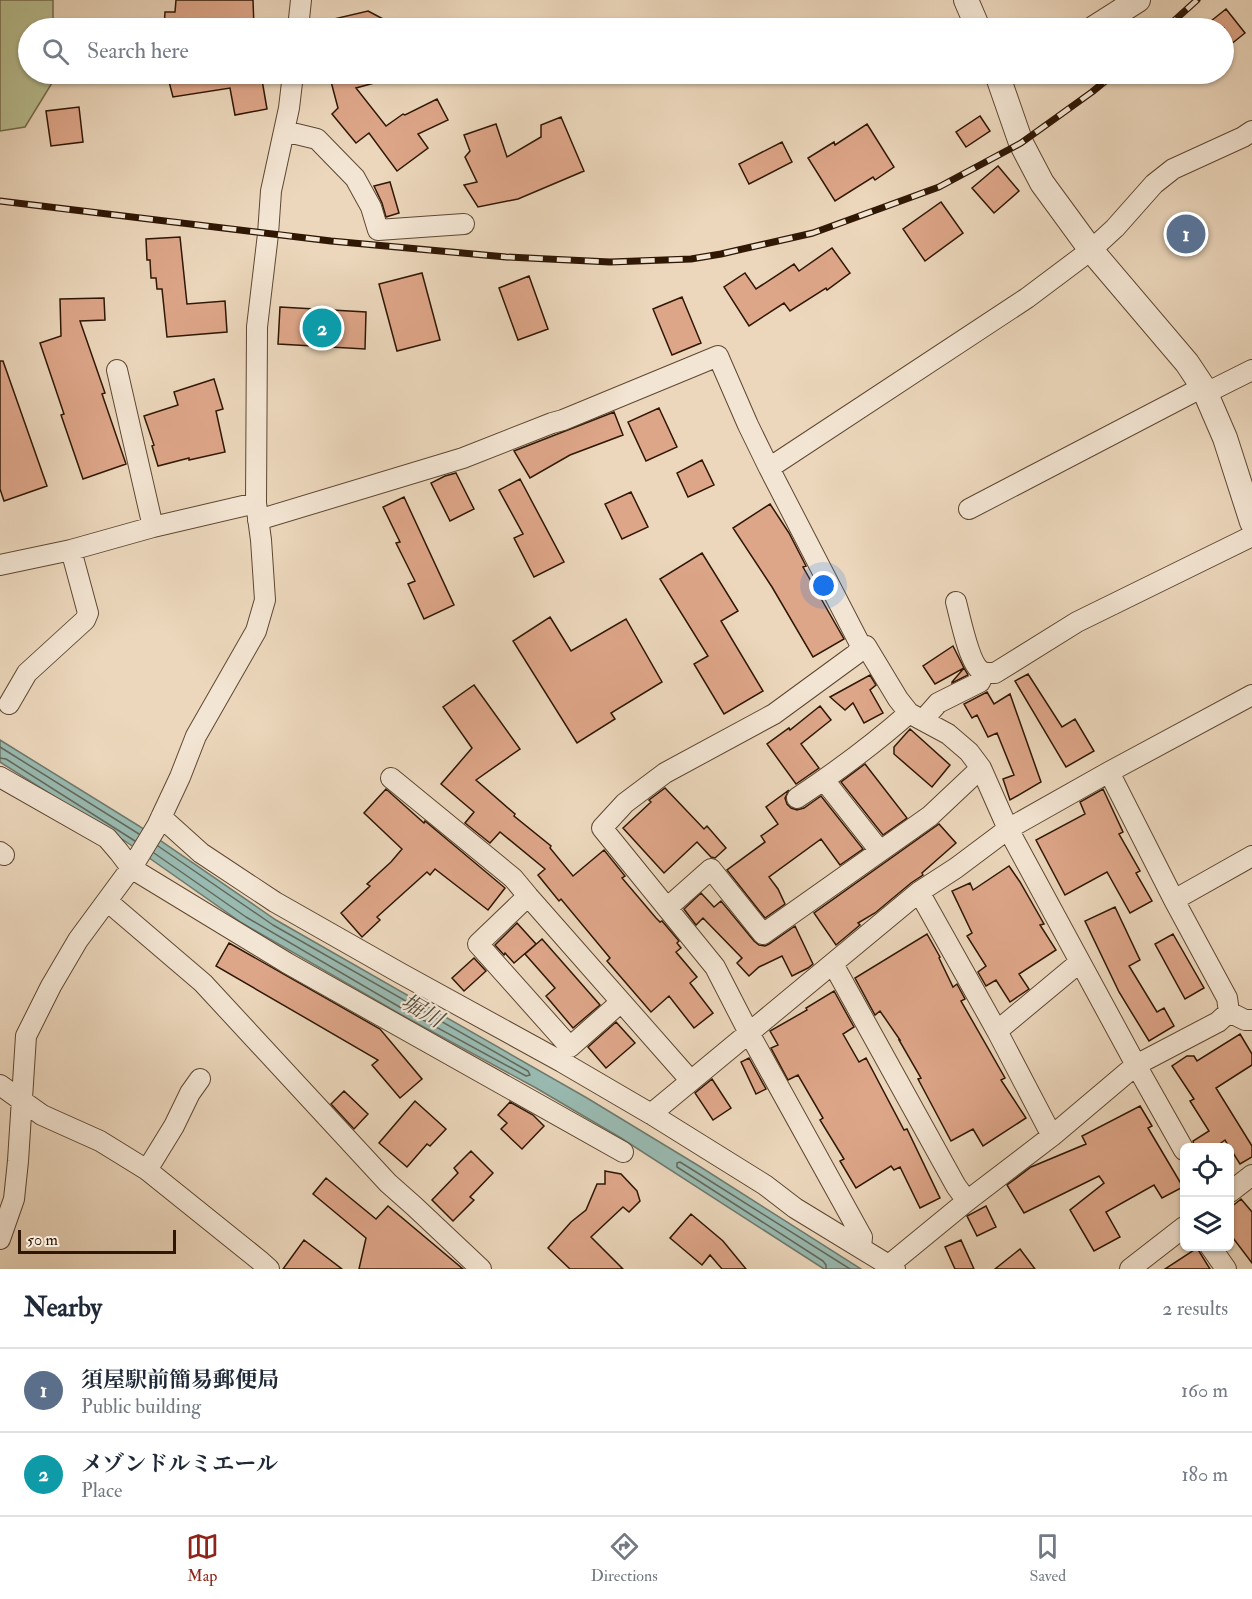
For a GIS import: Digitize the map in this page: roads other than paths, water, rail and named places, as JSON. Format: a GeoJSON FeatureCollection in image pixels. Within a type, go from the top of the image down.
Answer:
{"type":"FeatureCollection","features":[{"type":"Feature","properties":{"kind":"street"},"geometry":{"type":"LineString","coordinates":[[299,18],[301,0]]}},
{"type":"Feature","properties":{"kind":"street"},"geometry":{"type":"LineString","coordinates":[[966,0],[974,18]]}},
{"type":"Feature","properties":{"kind":"street"},"geometry":{"type":"LineString","coordinates":[[1110,18],[1138,0]]}},
{"type":"Feature","properties":{"kind":"street"},"geometry":{"type":"LineString","coordinates":[[0,1239],[14,1199],[26,1036],[51,986],[78,940],[132,866],[159,821],[196,736],[256,631],[265,600],[257,512],[257,327],[271,191],[289,108],[292,84]]}},
{"type":"Feature","properties":{"kind":"street"},"geometry":{"type":"LineString","coordinates":[[1004,84],[1022,142],[1042,183],[1091,250],[1187,363],[1205,390],[1225,438],[1252,522]]}},
{"type":"Feature","properties":{"kind":"street"},"geometry":{"type":"LineString","coordinates":[[284,131],[317,139],[355,178],[371,207],[378,230],[464,224]]}},
{"type":"Feature","properties":{"kind":"street"},"geometry":{"type":"LineString","coordinates":[[769,468],[1017,304],[1091,250],[1115,228],[1154,184],[1173,169],[1252,131]]}},
{"type":"Feature","properties":{"kind":"street"},"geometry":{"type":"LineString","coordinates":[[0,565],[71,550],[153,527],[257,512],[463,458],[718,356],[769,468],[861,646]]}},
{"type":"Feature","properties":{"kind":"street"},"geometry":{"type":"LineString","coordinates":[[117,369],[153,527]]}},
{"type":"Feature","properties":{"kind":"street"},"geometry":{"type":"LineString","coordinates":[[969,509],[1205,390],[1252,370]]}},
{"type":"Feature","properties":{"kind":"street"},"geometry":{"type":"LineString","coordinates":[[956,602],[971,657],[984,674],[995,673],[1077,622],[1252,536]]}},
{"type":"Feature","properties":{"kind":"street"},"geometry":{"type":"LineString","coordinates":[[9,704],[27,673],[85,620],[88,613],[71,550]]}},
{"type":"Feature","properties":{"kind":"street"},"geometry":{"type":"LineString","coordinates":[[861,646],[866,646],[898,699],[916,717],[948,734],[969,752],[981,768],[1008,829],[1181,1143]]}},
{"type":"Feature","properties":{"kind":"street"},"geometry":{"type":"LineString","coordinates":[[861,646],[856,654],[774,714],[665,773],[625,803],[602,828],[715,967],[862,1237],[861,1248]]}},
{"type":"Feature","properties":{"kind":"street"},"geometry":{"type":"LineString","coordinates":[[797,798],[890,730],[980,682],[984,674]]}},
{"type":"Feature","properties":{"kind":"street"},"geometry":{"type":"LineString","coordinates":[[651,1114],[919,892],[1008,829],[1108,772],[1252,695]]}},
{"type":"Feature","properties":{"kind":"street"},"geometry":{"type":"LineString","coordinates":[[667,908],[711,869],[763,934],[930,816],[981,768]]}},
{"type":"Feature","properties":{"kind":"street"},"geometry":{"type":"LineString","coordinates":[[1108,772],[1227,998],[1229,1012]]}},
{"type":"Feature","properties":{"kind":"street"},"geometry":{"type":"LineString","coordinates":[[0,777],[107,838],[132,866],[287,963],[623,1152]]}},
{"type":"Feature","properties":{"kind":"street"},"geometry":{"type":"LineString","coordinates":[[391,778],[513,878],[692,1081]]}},
{"type":"Feature","properties":{"kind":"street"},"geometry":{"type":"LineString","coordinates":[[824,780],[880,851]]}},
{"type":"Feature","properties":{"kind":"street"},"geometry":{"type":"LineString","coordinates":[[159,821],[201,853],[275,902],[651,1114],[765,1185],[795,1208],[892,1267],[967,1201],[1052,1136],[1136,1065],[1218,1022],[1229,1012]]}},
{"type":"Feature","properties":{"kind":"street"},"geometry":{"type":"LineString","coordinates":[[1174,900],[1252,856]]}},
{"type":"Feature","properties":{"kind":"street"},"geometry":{"type":"LineString","coordinates":[[919,892],[997,1031],[1052,1136]]}},
{"type":"Feature","properties":{"kind":"street"},"geometry":{"type":"LineString","coordinates":[[528,896],[478,944],[570,1047],[621,1002]]}},
{"type":"Feature","properties":{"kind":"street"},"geometry":{"type":"LineString","coordinates":[[107,901],[203,983],[388,1183],[481,1269]]}},
{"type":"Feature","properties":{"kind":"street"},"geometry":{"type":"LineString","coordinates":[[997,1031],[1080,962]]}},
{"type":"Feature","properties":{"kind":"street"},"geometry":{"type":"LineString","coordinates":[[833,964],[956,1186],[967,1201]]}},
{"type":"Feature","properties":{"kind":"street"},"geometry":{"type":"LineString","coordinates":[[1229,1012],[1245,1020],[1252,1020]]}},
{"type":"Feature","properties":{"kind":"street"},"geometry":{"type":"LineString","coordinates":[[147,1170],[200,1079]]}},
{"type":"Feature","properties":{"kind":"street"},"geometry":{"type":"LineString","coordinates":[[0,1085],[42,1115],[100,1141],[147,1170],[269,1269]]}},
{"type":"Feature","properties":{"kind":"street"},"geometry":{"type":"LineString","coordinates":[[1234,1189],[1252,1175]]}},
{"type":"Feature","properties":{"kind":"street"},"geometry":{"type":"LineString","coordinates":[[1130,1269],[1180,1231]]}},
{"type":"Feature","properties":{"kind":"street"},"geometry":{"type":"LineString","coordinates":[[1213,1251],[1226,1269]]}},
{"type":"Feature","properties":{"kind":"water","name":"堀川"},"geometry":{"type":"Polygon","coordinates":[[[0,740],[139,826],[276,920],[587,1098],[861,1269],[824,1269],[621,1138],[242,923],[125,841],[0,762],[0,740]]]}},
{"type":"Feature","properties":{"kind":"railway"},"geometry":{"type":"LineString","coordinates":[[1177,18],[1197,0]]}},
{"type":"Feature","properties":{"kind":"railway"},"geometry":{"type":"LineString","coordinates":[[0,201],[331,241],[506,257],[610,262],[691,259],[813,233],[939,187],[1021,143],[1102,84]]}},
{"type":"Feature","properties":{"kind":"place","name":"須屋駅前簡易郵便局"},"geometry":{"type":"Point","coordinates":[1186,234]}},
{"type":"Feature","properties":{"kind":"place","name":"メゾンドルミエール"},"geometry":{"type":"Point","coordinates":[322,328]}}]}
